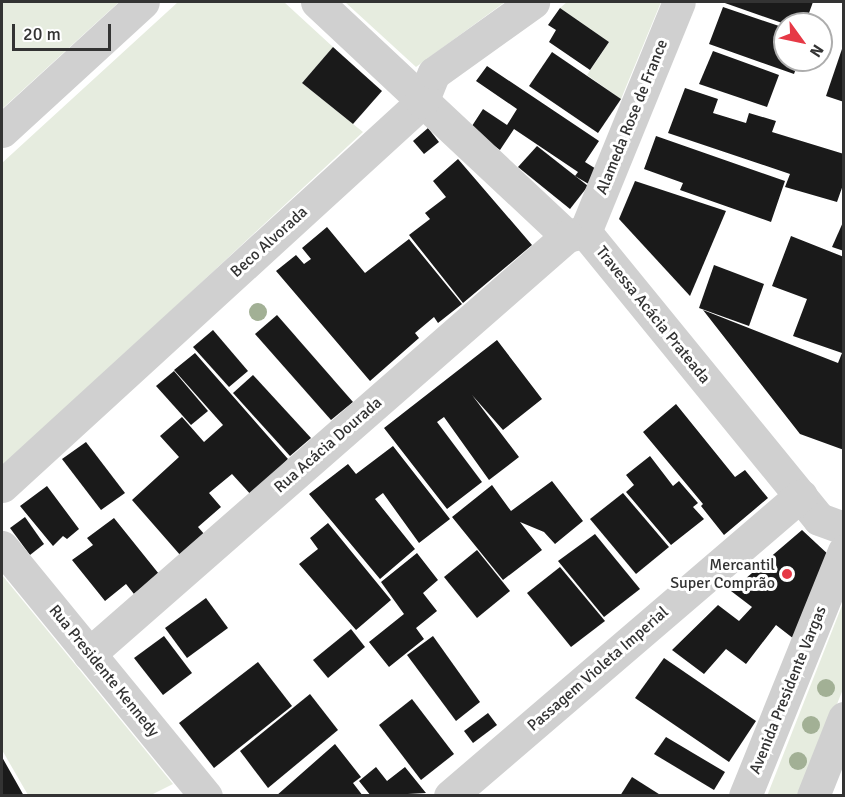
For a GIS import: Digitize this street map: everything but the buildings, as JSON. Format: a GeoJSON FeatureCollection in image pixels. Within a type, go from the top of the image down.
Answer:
{"type":"FeatureCollection","features":[{"type":"Feature","properties":{"kind":"street"},"geometry":{"type":"LineString","coordinates":[[2,131],[143,2]]}},
{"type":"Feature","properties":{"kind":"street","name":"Travessa Acácia Prateada"},"geometry":{"type":"LineString","coordinates":[[317,2],[422,102],[576,234],[801,495],[819,519],[843,528]]}},
{"type":"Feature","properties":{"kind":"street","name":"Beco Alvorada"},"geometry":{"type":"LineString","coordinates":[[2,486],[422,102],[434,72],[533,2]]}},
{"type":"Feature","properties":{"kind":"street","name":"Alameda Rose de France"},"geometry":{"type":"LineString","coordinates":[[576,234],[679,2]]}},
{"type":"Feature","properties":{"kind":"street","name":"Rua Acácia Dourada"},"geometry":{"type":"LineString","coordinates":[[89,654],[576,234]]}},
{"type":"Feature","properties":{"kind":"street","name":"Passagem Violeta Imperial"},"geometry":{"type":"LineString","coordinates":[[450,795],[801,495]]}},
{"type":"Feature","properties":{"kind":"street","name":"Rua Presidente Kennedy"},"geometry":{"type":"LineString","coordinates":[[2,547],[197,793]]}},
{"type":"Feature","properties":{"kind":"street","name":"Avenida Presidente Vargas"},"geometry":{"type":"LineString","coordinates":[[745,795],[843,551]]}},
{"type":"Feature","properties":{"kind":"street"},"geometry":{"type":"LineString","coordinates":[[813,795],[843,718]]}},
{"type":"Feature","properties":{"kind":"shaded area"},"geometry":{"type":"Polygon","coordinates":[[[2,2],[119,2],[2,109],[2,2]]]}},
{"type":"Feature","properties":{"kind":"shaded area"},"geometry":{"type":"Polygon","coordinates":[[[178,2],[284,2],[333,47],[302,83],[363,132],[2,468],[2,163],[178,2]]]}},
{"type":"Feature","properties":{"kind":"shaded area"},"geometry":{"type":"Polygon","coordinates":[[[345,2],[505,2],[416,67],[345,2]]]}},
{"type":"Feature","properties":{"kind":"shaded area"},"geometry":{"type":"Polygon","coordinates":[[[567,2],[661,2],[621,99],[587,75],[609,42],[560,8],[567,2]]]}},
{"type":"Feature","properties":{"kind":"shaded area"},"geometry":{"type":"Polygon","coordinates":[[[2,575],[173,784],[151,795],[28,795],[2,750],[2,575]]]}},
{"type":"Feature","properties":{"kind":"shaded area"},"geometry":{"type":"Polygon","coordinates":[[[843,603],[843,689],[801,795],[767,796],[843,603]]]}},
{"type":"Feature","properties":{"kind":"place","name":"Mercantil Super Comprão"},"geometry":{"type":"Point","coordinates":[787,574]}}]}
